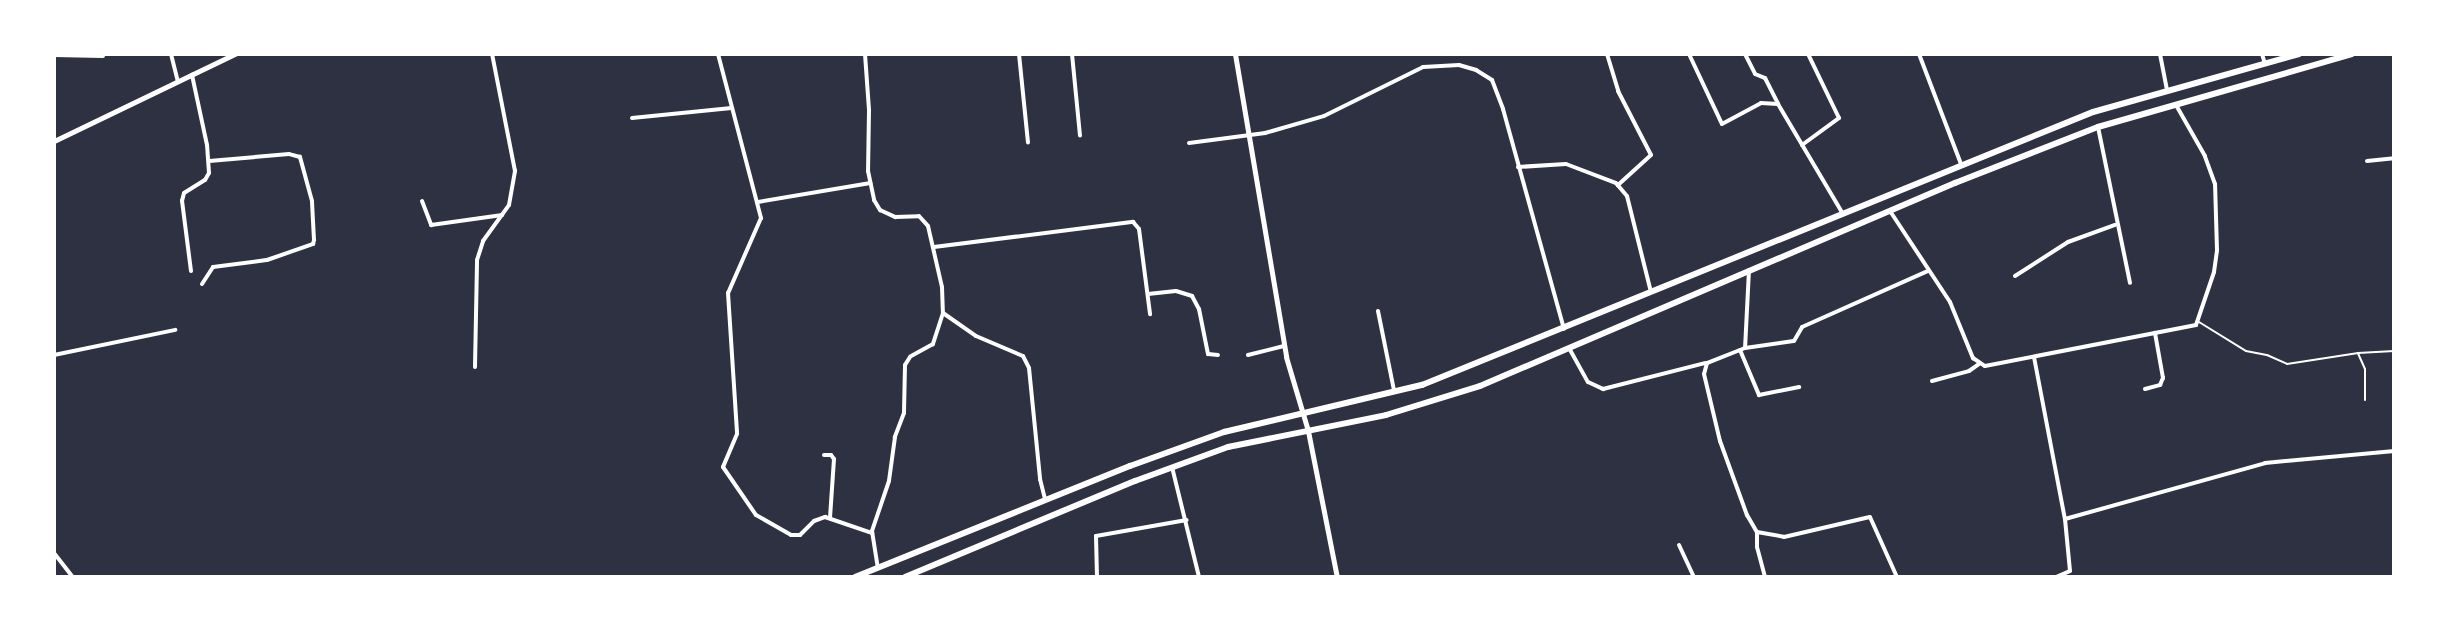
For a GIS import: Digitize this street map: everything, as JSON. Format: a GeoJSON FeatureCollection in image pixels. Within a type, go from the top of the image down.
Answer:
{"type":"FeatureCollection","features":[{"type":"Feature","properties":{"kind":"main road"},"geometry":{"type":"LineString","coordinates":[[855,577],[1045,499],[1224,432],[1395,393],[1652,294],[2093,112],[2299,54]]}},
{"type":"Feature","properties":{"kind":"main road"},"geometry":{"type":"LineString","coordinates":[[905,577],[1228,447],[1426,405],[2098,127],[2352,54]]}},
{"type":"Feature","properties":{"kind":"main road"},"geometry":{"type":"LineString","coordinates":[[2093,112],[2098,127]]}},
{"type":"Feature","properties":{"kind":"main road"},"geometry":{"type":"LineString","coordinates":[[1742,255],[1749,270]]}},
{"type":"Feature","properties":{"kind":"main road"},"geometry":{"type":"LineString","coordinates":[[1045,499],[1051,516]]}},
{"type":"Feature","properties":{"kind":"street"},"geometry":{"type":"LineString","coordinates":[[171,54],[178,82]]}},
{"type":"Feature","properties":{"kind":"street"},"geometry":{"type":"LineString","coordinates":[[54,141],[235,54]]}},
{"type":"Feature","properties":{"kind":"street"},"geometry":{"type":"LineString","coordinates":[[475,367],[477,260],[483,241],[509,205],[515,171],[492,54]]}},
{"type":"Feature","properties":{"kind":"street"},"geometry":{"type":"LineString","coordinates":[[718,54],[758,202],[760,227],[728,293],[737,434],[723,467],[756,515],[768,524],[800,535],[814,521],[830,518],[872,533]]}},
{"type":"Feature","properties":{"kind":"street"},"geometry":{"type":"LineString","coordinates":[[865,54],[870,183],[880,210],[895,217],[919,216],[928,226],[943,313],[933,344],[910,357],[905,365],[904,413],[895,437],[887,490],[880,499],[872,533],[878,568]]}},
{"type":"Feature","properties":{"kind":"street"},"geometry":{"type":"LineString","coordinates":[[1019,54],[1028,143]]}},
{"type":"Feature","properties":{"kind":"street"},"geometry":{"type":"LineString","coordinates":[[1072,54],[1080,136]]}},
{"type":"Feature","properties":{"kind":"street"},"geometry":{"type":"LineString","coordinates":[[1235,54],[1284,346],[1308,431],[1337,577]]}},
{"type":"Feature","properties":{"kind":"street"},"geometry":{"type":"LineString","coordinates":[[1607,54],[1618,91],[1651,155],[1618,185]]}},
{"type":"Feature","properties":{"kind":"street"},"geometry":{"type":"LineString","coordinates":[[1689,54],[1722,124],[1761,103],[1778,104]]}},
{"type":"Feature","properties":{"kind":"street"},"geometry":{"type":"LineString","coordinates":[[1745,54],[1755,74],[1765,78],[1843,214]]}},
{"type":"Feature","properties":{"kind":"street"},"geometry":{"type":"LineString","coordinates":[[1802,145],[1839,118],[1808,54]]}},
{"type":"Feature","properties":{"kind":"street"},"geometry":{"type":"LineString","coordinates":[[1919,54],[1961,164]]}},
{"type":"Feature","properties":{"kind":"street"},"geometry":{"type":"LineString","coordinates":[[2160,54],[2167,91]]}},
{"type":"Feature","properties":{"kind":"street"},"geometry":{"type":"LineString","coordinates":[[2262,54],[2265,64]]}},
{"type":"Feature","properties":{"kind":"street"},"geometry":{"type":"LineString","coordinates":[[54,55],[103,56]]}},
{"type":"Feature","properties":{"kind":"street"},"geometry":{"type":"LineString","coordinates":[[1189,143],[1249,137],[1324,116],[1423,67],[1459,65],[1492,80],[1564,329]]}},
{"type":"Feature","properties":{"kind":"street"},"geometry":{"type":"LineString","coordinates":[[191,271],[182,201],[189,188],[205,180],[209,161],[192,75]]}},
{"type":"Feature","properties":{"kind":"street"},"geometry":{"type":"LineString","coordinates":[[1890,211],[1955,312],[1979,364],[1985,366],[2182,329],[2198,321],[2217,250],[2215,184],[2205,156],[2176,105]]}},
{"type":"Feature","properties":{"kind":"street"},"geometry":{"type":"LineString","coordinates":[[632,118],[732,108]]}},
{"type":"Feature","properties":{"kind":"street"},"geometry":{"type":"LineString","coordinates":[[2098,127],[2115,201],[2115,225],[2130,283]]}},
{"type":"Feature","properties":{"kind":"street"},"geometry":{"type":"LineString","coordinates":[[202,284],[213,267],[267,260],[313,244],[314,240],[312,201],[300,157],[289,154],[209,161]]}},
{"type":"Feature","properties":{"kind":"street"},"geometry":{"type":"LineString","coordinates":[[2367,161],[2394,158]]}},
{"type":"Feature","properties":{"kind":"street"},"geometry":{"type":"LineString","coordinates":[[1518,167],[1566,164],[1618,185],[1627,196],[1652,294]]}},
{"type":"Feature","properties":{"kind":"street"},"geometry":{"type":"LineString","coordinates":[[758,202],[870,183]]}},
{"type":"Feature","properties":{"kind":"street"},"geometry":{"type":"LineString","coordinates":[[422,201],[431,225],[503,215]]}},
{"type":"Feature","properties":{"kind":"street"},"geometry":{"type":"LineString","coordinates":[[934,247],[1133,222],[1139,229],[1150,314]]}},
{"type":"Feature","properties":{"kind":"street"},"geometry":{"type":"LineString","coordinates":[[2015,276],[2068,242],[2115,225]]}},
{"type":"Feature","properties":{"kind":"street"},"geometry":{"type":"LineString","coordinates":[[1749,270],[1742,349],[1759,395],[1799,387]]}},
{"type":"Feature","properties":{"kind":"street"},"geometry":{"type":"LineString","coordinates":[[1569,348],[1588,382],[1603,389],[1707,363],[1742,349],[1794,341],[1802,327],[1928,271]]}},
{"type":"Feature","properties":{"kind":"street"},"geometry":{"type":"LineString","coordinates":[[1148,294],[1176,291],[1192,296],[1199,309],[1208,354],[1218,355]]}},
{"type":"Feature","properties":{"kind":"street"},"geometry":{"type":"LineString","coordinates":[[1378,311],[1395,393]]}},
{"type":"Feature","properties":{"kind":"street"},"geometry":{"type":"LineString","coordinates":[[943,313],[976,336],[1023,356],[1029,368],[1040,479],[1045,499]]}},
{"type":"Feature","properties":{"kind":"street"},"geometry":{"type":"LineString","coordinates":[[54,355],[175,330]]}},
{"type":"Feature","properties":{"kind":"street"},"geometry":{"type":"LineString","coordinates":[[2145,389],[2160,385],[2163,378],[2155,333]]}},
{"type":"Feature","properties":{"kind":"street"},"geometry":{"type":"LineString","coordinates":[[1248,355],[1284,346]]}},
{"type":"Feature","properties":{"kind":"street"},"geometry":{"type":"LineString","coordinates":[[2034,357],[2065,519],[2070,571],[2056,577]]}},
{"type":"Feature","properties":{"kind":"street"},"geometry":{"type":"LineString","coordinates":[[1707,363],[1706,388],[1720,441],[1747,515],[1757,532],[1757,547],[1765,577]]}},
{"type":"Feature","properties":{"kind":"street"},"geometry":{"type":"LineString","coordinates":[[1932,381],[1969,371],[1979,364]]}},
{"type":"Feature","properties":{"kind":"street"},"geometry":{"type":"LineString","coordinates":[[2065,519],[2265,463],[2394,451]]}},
{"type":"Feature","properties":{"kind":"street"},"geometry":{"type":"LineString","coordinates":[[824,455],[831,455],[834,459],[834,505],[830,518]]}},
{"type":"Feature","properties":{"kind":"street"},"geometry":{"type":"LineString","coordinates":[[1172,467],[1199,577]]}},
{"type":"Feature","properties":{"kind":"street"},"geometry":{"type":"LineString","coordinates":[[1757,532],[1784,537],[1870,517],[1897,577]]}},
{"type":"Feature","properties":{"kind":"street"},"geometry":{"type":"LineString","coordinates":[[1097,577],[1096,536],[1187,520]]}},
{"type":"Feature","properties":{"kind":"street"},"geometry":{"type":"LineString","coordinates":[[1679,545],[1694,577]]}},
{"type":"Feature","properties":{"kind":"street"},"geometry":{"type":"LineString","coordinates":[[54,553],[73,577]]}},
{"type":"Feature","properties":{"kind":"lane"},"geometry":{"type":"LineString","coordinates":[[2198,321],[2246,351],[2274,357],[2287,364],[2394,351]]}},
{"type":"Feature","properties":{"kind":"lane"},"geometry":{"type":"LineString","coordinates":[[2358,353],[2365,369],[2365,400]]}}]}
